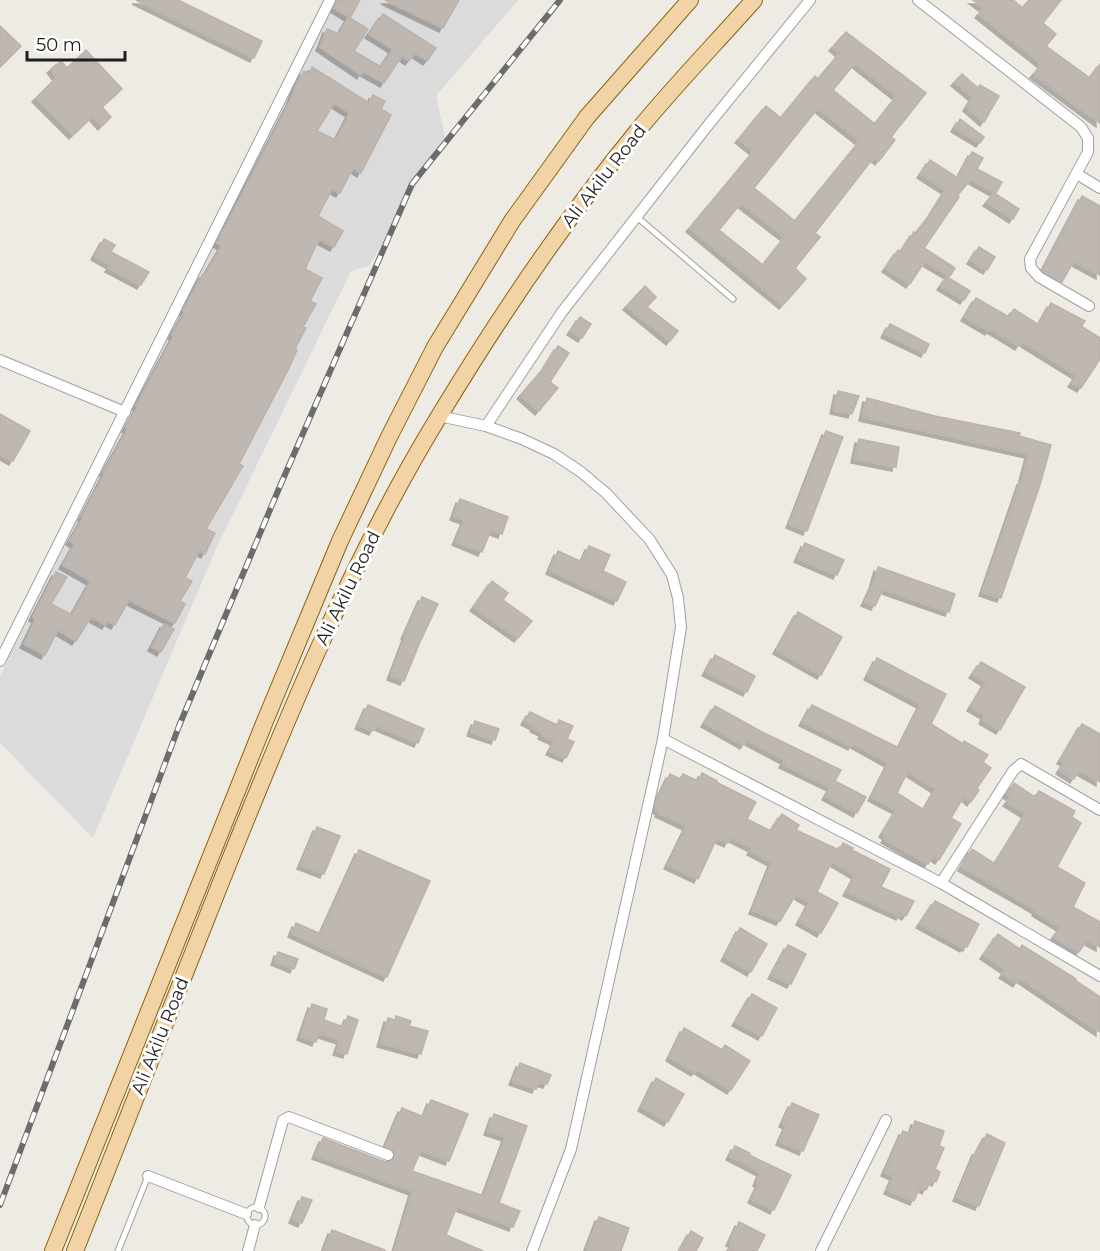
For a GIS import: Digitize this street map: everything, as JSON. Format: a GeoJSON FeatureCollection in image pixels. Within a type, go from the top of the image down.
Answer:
{"type":"FeatureCollection","features":[{"type":"Feature","properties":{"kind":"main road","name":"Ali Akilu Road"},"geometry":{"type":"LineString","coordinates":[[53,1251],[265,721],[340,541],[394,427],[435,347],[512,221],[587,117],[690,0]]}},
{"type":"Feature","properties":{"kind":"main road","name":"Ali Akilu Road"},"geometry":{"type":"LineString","coordinates":[[75,1251],[301,686],[384,514],[439,416],[567,221],[640,128],[754,0]]}},
{"type":"Feature","properties":{"kind":"street"},"geometry":{"type":"LineString","coordinates":[[0,661],[330,0]]}},
{"type":"Feature","properties":{"kind":"street"},"geometry":{"type":"LineString","coordinates":[[486,426],[562,312],[810,0]]}},
{"type":"Feature","properties":{"kind":"street"},"geometry":{"type":"LineString","coordinates":[[918,0],[1082,127],[1088,138],[1088,152],[1030,259],[1031,268],[1039,277],[1089,306]]}},
{"type":"Feature","properties":{"kind":"street"},"geometry":{"type":"LineString","coordinates":[[1077,174],[1100,188]]}},
{"type":"Feature","properties":{"kind":"street"},"geometry":{"type":"LineString","coordinates":[[0,360],[125,412]]}},
{"type":"Feature","properties":{"kind":"street"},"geometry":{"type":"LineString","coordinates":[[439,416],[486,426],[554,454],[581,472],[606,493],[650,540],[672,575],[678,598],[681,627],[663,739],[571,1149],[532,1251]]}},
{"type":"Feature","properties":{"kind":"street"},"geometry":{"type":"LineString","coordinates":[[663,739],[941,883],[1100,976]]}},
{"type":"Feature","properties":{"kind":"street"},"geometry":{"type":"LineString","coordinates":[[941,883],[1013,771],[1022,764],[1100,810]]}},
{"type":"Feature","properties":{"kind":"street"},"geometry":{"type":"LineString","coordinates":[[259,1207],[283,1120],[289,1117],[388,1155]]}},
{"type":"Feature","properties":{"kind":"street"},"geometry":{"type":"LineString","coordinates":[[821,1251],[886,1120]]}},
{"type":"Feature","properties":{"kind":"street"},"geometry":{"type":"LineString","coordinates":[[148,1176],[246,1214]]}},
{"type":"Feature","properties":{"kind":"street"},"geometry":{"type":"LineString","coordinates":[[248,1251],[255,1225]]}},
{"type":"Feature","properties":{"kind":"lane"},"geometry":{"type":"LineString","coordinates":[[637,217],[733,299]]}},
{"type":"Feature","properties":{"kind":"lane"},"geometry":{"type":"LineString","coordinates":[[118,1251],[148,1176]]}},
{"type":"Feature","properties":{"kind":"lane"},"geometry":{"type":"LineString","coordinates":[[253,1207],[259,1207],[265,1215],[264,1221],[260,1224],[250,1224],[246,1214],[253,1207]]}},
{"type":"Feature","properties":{"kind":"shaded area"},"geometry":{"type":"Polygon","coordinates":[[[333,0],[518,0],[436,96],[445,137],[369,266],[351,271],[216,549],[93,838],[0,743],[0,676],[333,0]]]}},
{"type":"Feature","properties":{"kind":"building"},"geometry":{"type":"Polygon","coordinates":[[[136,0],[178,0],[262,41],[254,58],[136,0]]]}},
{"type":"Feature","properties":{"kind":"building"},"geometry":{"type":"Polygon","coordinates":[[[337,0],[360,0],[350,18],[368,29],[354,51],[381,67],[393,49],[369,34],[383,14],[436,48],[427,61],[415,53],[409,61],[402,56],[384,83],[363,71],[361,75],[320,47],[327,29],[339,34],[349,17],[334,8],[337,0]]]}},
{"type":"Feature","properties":{"kind":"building"},"geometry":{"type":"Polygon","coordinates":[[[385,0],[459,0],[443,28],[385,0]]]}},
{"type":"Feature","properties":{"kind":"building"},"geometry":{"type":"Polygon","coordinates":[[[973,0],[1013,0],[1023,8],[1029,0],[1061,0],[1043,23],[1056,34],[1046,46],[1090,78],[1100,64],[1100,123],[1034,74],[1042,64],[979,14],[984,8],[973,0]]]}},
{"type":"Feature","properties":{"kind":"building"},"geometry":{"type":"Polygon","coordinates":[[[0,26],[21,46],[0,67],[0,26]]]}},
{"type":"Feature","properties":{"kind":"building"},"geometry":{"type":"Polygon","coordinates":[[[846,32],[926,93],[891,137],[895,140],[879,161],[874,157],[815,233],[820,237],[795,268],[806,279],[783,305],[690,228],[754,151],[739,139],[766,106],[781,118],[815,76],[818,79],[840,53],[833,47],[846,32]],[[855,63],[833,90],[875,124],[897,96],[855,63]],[[818,108],[754,188],[795,221],[860,141],[818,108]],[[741,203],[719,230],[763,265],[785,237],[741,203]]]}},
{"type":"Feature","properties":{"kind":"building"},"geometry":{"type":"Polygon","coordinates":[[[86,50],[122,89],[102,107],[111,117],[102,126],[93,116],[73,135],[36,98],[57,77],[51,69],[61,61],[67,68],[86,50]]]}},
{"type":"Feature","properties":{"kind":"building"},"geometry":{"type":"Polygon","coordinates":[[[312,67],[369,103],[373,95],[385,101],[381,109],[391,115],[361,173],[353,168],[340,193],[332,189],[318,216],[343,231],[334,247],[319,239],[305,269],[322,278],[310,301],[316,304],[303,327],[306,328],[287,372],[239,464],[243,466],[206,529],[215,533],[205,554],[199,551],[185,578],[192,581],[180,601],[185,604],[175,623],[129,600],[115,625],[108,621],[106,625],[91,617],[76,641],[58,630],[45,655],[24,644],[36,619],[33,617],[56,572],[67,577],[51,604],[72,615],[91,581],[63,565],[75,544],[70,541],[128,429],[126,428],[138,407],[136,406],[174,336],[172,335],[185,312],[183,311],[203,274],[205,275],[222,246],[217,243],[290,102],[296,86],[304,71],[309,74],[312,67]],[[334,103],[317,131],[336,140],[350,113],[334,103]]]}},
{"type":"Feature","properties":{"kind":"building"},"geometry":{"type":"Polygon","coordinates":[[[962,74],[978,88],[980,85],[999,96],[984,122],[967,107],[973,97],[955,82],[962,74]]]}},
{"type":"Feature","properties":{"kind":"building"},"geometry":{"type":"Polygon","coordinates":[[[960,119],[984,137],[980,143],[955,128],[960,119]]]}},
{"type":"Feature","properties":{"kind":"building"},"geometry":{"type":"Polygon","coordinates":[[[972,152],[983,158],[977,169],[1002,182],[996,193],[971,179],[957,196],[959,197],[924,248],[955,268],[950,276],[925,261],[910,284],[886,268],[898,250],[901,252],[914,232],[916,233],[931,214],[946,190],[921,174],[930,160],[958,178],[972,152]]]}},
{"type":"Feature","properties":{"kind":"building"},"geometry":{"type":"Polygon","coordinates":[[[994,193],[1019,209],[1013,219],[987,202],[994,193]]]}},
{"type":"Feature","properties":{"kind":"building"},"geometry":{"type":"Polygon","coordinates":[[[1082,196],[1100,206],[1100,275],[1074,261],[1062,282],[1043,270],[1082,196]]]}},
{"type":"Feature","properties":{"kind":"building"},"geometry":{"type":"Polygon","coordinates":[[[104,239],[115,245],[111,252],[149,272],[141,285],[109,268],[111,265],[95,256],[104,239]]]}},
{"type":"Feature","properties":{"kind":"building"},"geometry":{"type":"Polygon","coordinates":[[[979,247],[995,257],[987,270],[971,260],[979,247]]]}},
{"type":"Feature","properties":{"kind":"building"},"geometry":{"type":"Polygon","coordinates":[[[947,277],[970,291],[964,300],[941,286],[947,277]]]}},
{"type":"Feature","properties":{"kind":"building"},"geometry":{"type":"Polygon","coordinates":[[[645,286],[656,297],[647,307],[678,331],[670,341],[627,306],[645,286]]]}},
{"type":"Feature","properties":{"kind":"building"},"geometry":{"type":"Polygon","coordinates":[[[976,298],[1009,317],[1014,309],[1039,325],[1051,303],[1085,321],[1081,326],[1100,338],[1100,359],[1081,388],[1072,383],[1077,375],[1022,341],[1019,346],[965,317],[976,298]]]}},
{"type":"Feature","properties":{"kind":"building"},"geometry":{"type":"Polygon","coordinates":[[[580,317],[591,324],[582,338],[571,331],[580,317]]]}},
{"type":"Feature","properties":{"kind":"building"},"geometry":{"type":"Polygon","coordinates":[[[890,324],[929,344],[925,353],[885,334],[890,324]]]}},
{"type":"Feature","properties":{"kind":"building"},"geometry":{"type":"Polygon","coordinates":[[[558,346],[569,353],[550,382],[558,388],[539,411],[521,395],[545,367],[558,346]]]}},
{"type":"Feature","properties":{"kind":"building"},"geometry":{"type":"Polygon","coordinates":[[[838,391],[859,396],[852,414],[834,410],[838,391]]]}},
{"type":"Feature","properties":{"kind":"building"},"geometry":{"type":"Polygon","coordinates":[[[867,398],[935,416],[1020,433],[1019,436],[1051,445],[1040,485],[1001,598],[983,592],[1022,481],[1029,454],[863,417],[867,398]]]}},
{"type":"Feature","properties":{"kind":"building"},"geometry":{"type":"Polygon","coordinates":[[[0,414],[30,431],[13,461],[0,454],[0,414]]]}},
{"type":"Feature","properties":{"kind":"building"},"geometry":{"type":"Polygon","coordinates":[[[826,431],[843,437],[807,531],[790,524],[826,431]]]}},
{"type":"Feature","properties":{"kind":"building"},"geometry":{"type":"Polygon","coordinates":[[[859,439],[899,447],[896,467],[855,459],[859,439]]]}},
{"type":"Feature","properties":{"kind":"building"},"geometry":{"type":"Polygon","coordinates":[[[460,499],[508,517],[502,534],[491,530],[482,552],[456,541],[465,520],[454,516],[460,499]]]}},
{"type":"Feature","properties":{"kind":"building"},"geometry":{"type":"Polygon","coordinates":[[[805,543],[844,560],[837,575],[798,558],[805,543]]]}},
{"type":"Feature","properties":{"kind":"building"},"geometry":{"type":"Polygon","coordinates":[[[589,546],[610,555],[603,571],[626,582],[617,601],[550,570],[558,551],[582,562],[589,546]]]}},
{"type":"Feature","properties":{"kind":"building"},"geometry":{"type":"Polygon","coordinates":[[[878,567],[955,594],[949,612],[883,589],[875,606],[865,602],[878,567]]]}},
{"type":"Feature","properties":{"kind":"building"},"geometry":{"type":"Polygon","coordinates":[[[492,581],[508,593],[503,600],[532,621],[518,638],[474,607],[492,581]]]}},
{"type":"Feature","properties":{"kind":"building"},"geometry":{"type":"Polygon","coordinates":[[[422,597],[438,604],[404,681],[391,676],[405,635],[422,597]]]}},
{"type":"Feature","properties":{"kind":"building"},"geometry":{"type":"Polygon","coordinates":[[[798,612],[842,637],[821,675],[777,650],[798,612]]]}},
{"type":"Feature","properties":{"kind":"building"},"geometry":{"type":"Polygon","coordinates":[[[164,624],[174,629],[161,652],[152,647],[164,624]]]}},
{"type":"Feature","properties":{"kind":"building"},"geometry":{"type":"Polygon","coordinates":[[[715,655],[755,676],[747,692],[706,672],[715,655]]]}},
{"type":"Feature","properties":{"kind":"building"},"geometry":{"type":"Polygon","coordinates":[[[877,658],[946,694],[931,724],[963,744],[964,741],[988,755],[983,762],[991,768],[977,788],[979,790],[971,802],[964,796],[951,818],[961,824],[939,860],[933,856],[928,864],[885,839],[887,836],[883,833],[897,810],[872,797],[889,763],[853,743],[852,746],[803,722],[812,705],[899,748],[921,704],[868,676],[877,658]],[[908,771],[897,793],[924,810],[936,789],[908,771]]]}},
{"type":"Feature","properties":{"kind":"building"},"geometry":{"type":"Polygon","coordinates":[[[981,662],[1025,687],[1000,730],[983,720],[985,715],[971,707],[986,682],[973,674],[981,662]]]}},
{"type":"Feature","properties":{"kind":"building"},"geometry":{"type":"Polygon","coordinates":[[[368,705],[424,729],[418,743],[376,725],[373,731],[359,725],[368,705]]]}},
{"type":"Feature","properties":{"kind":"building"},"geometry":{"type":"Polygon","coordinates":[[[715,706],[762,732],[841,770],[835,781],[866,797],[857,813],[826,796],[831,787],[783,764],[785,760],[747,740],[744,745],[705,723],[715,706]]]}},
{"type":"Feature","properties":{"kind":"building"},"geometry":{"type":"Polygon","coordinates":[[[530,712],[557,725],[559,720],[573,726],[567,739],[574,742],[566,758],[550,751],[555,741],[542,735],[543,732],[525,721],[530,712]]]}},
{"type":"Feature","properties":{"kind":"building"},"geometry":{"type":"Polygon","coordinates":[[[475,721],[499,729],[495,740],[471,732],[475,721]]]}},
{"type":"Feature","properties":{"kind":"building"},"geometry":{"type":"Polygon","coordinates":[[[1082,724],[1100,734],[1100,782],[1079,770],[1074,779],[1060,770],[1065,762],[1061,760],[1082,724]]]}},
{"type":"Feature","properties":{"kind":"building"},"geometry":{"type":"Polygon","coordinates":[[[702,773],[756,802],[747,819],[771,831],[782,814],[799,825],[796,830],[839,850],[843,843],[890,869],[881,887],[914,901],[906,916],[901,913],[900,916],[847,892],[856,875],[832,861],[817,892],[838,903],[821,933],[800,921],[810,902],[796,894],[780,921],[753,910],[772,862],[751,851],[753,848],[731,837],[728,843],[717,838],[698,879],[668,865],[687,826],[659,813],[660,811],[655,808],[656,803],[670,774],[680,779],[683,774],[698,781],[702,773]]]}},
{"type":"Feature","properties":{"kind":"building"},"geometry":{"type":"Polygon","coordinates":[[[1014,783],[1035,797],[1039,791],[1075,811],[1072,817],[1081,823],[1057,867],[1085,883],[1073,907],[1100,922],[1100,947],[1087,940],[1079,952],[1054,937],[1061,927],[1036,912],[1037,910],[962,867],[972,849],[995,864],[1012,837],[1026,814],[1007,802],[1011,797],[1007,794],[1014,783]]]}},
{"type":"Feature","properties":{"kind":"building"},"geometry":{"type":"Polygon","coordinates":[[[317,827],[340,836],[324,874],[301,865],[317,827]]]}},
{"type":"Feature","properties":{"kind":"building"},"geometry":{"type":"Polygon","coordinates":[[[359,850],[430,881],[387,977],[292,933],[296,923],[321,934],[359,850]]]}},
{"type":"Feature","properties":{"kind":"building"},"geometry":{"type":"Polygon","coordinates":[[[935,901],[979,924],[967,947],[964,948],[920,924],[935,901]]]}},
{"type":"Feature","properties":{"kind":"building"},"geometry":{"type":"Polygon","coordinates":[[[740,928],[767,944],[751,972],[725,957],[740,928]]]}},
{"type":"Feature","properties":{"kind":"building"},"geometry":{"type":"Polygon","coordinates":[[[998,934],[1020,949],[1022,945],[1100,997],[1100,1032],[1020,978],[1017,983],[1003,974],[1006,970],[984,955],[998,934]]]}},
{"type":"Feature","properties":{"kind":"building"},"geometry":{"type":"Polygon","coordinates":[[[788,945],[806,954],[791,984],[772,975],[788,945]]]}},
{"type":"Feature","properties":{"kind":"building"},"geometry":{"type":"Polygon","coordinates":[[[278,952],[298,959],[294,969],[275,961],[278,952]]]}},
{"type":"Feature","properties":{"kind":"building"},"geometry":{"type":"Polygon","coordinates":[[[752,994],[777,1008],[762,1036],[736,1022],[752,994]]]}},
{"type":"Feature","properties":{"kind":"building"},"geometry":{"type":"Polygon","coordinates":[[[312,1004],[327,1009],[324,1020],[344,1027],[348,1016],[358,1020],[347,1054],[337,1051],[341,1040],[319,1033],[316,1042],[301,1036],[312,1004]]]}},
{"type":"Feature","properties":{"kind":"building"},"geometry":{"type":"Polygon","coordinates":[[[396,1016],[411,1021],[409,1026],[428,1031],[421,1054],[381,1043],[388,1018],[395,1020],[396,1016]]]}},
{"type":"Feature","properties":{"kind":"building"},"geometry":{"type":"Polygon","coordinates":[[[684,1028],[722,1050],[725,1045],[750,1061],[731,1090],[697,1069],[695,1072],[670,1057],[684,1028]]]}},
{"type":"Feature","properties":{"kind":"building"},"geometry":{"type":"Polygon","coordinates":[[[520,1063],[551,1075],[547,1084],[539,1082],[536,1089],[513,1081],[520,1063]]]}},
{"type":"Feature","properties":{"kind":"building"},"geometry":{"type":"Polygon","coordinates":[[[656,1078],[684,1094],[668,1122],[642,1107],[656,1078]]]}},
{"type":"Feature","properties":{"kind":"building"},"geometry":{"type":"Polygon","coordinates":[[[431,1100],[468,1114],[449,1161],[421,1150],[412,1171],[484,1196],[506,1137],[488,1131],[494,1114],[527,1126],[499,1203],[520,1211],[513,1227],[457,1206],[446,1235],[483,1251],[395,1251],[413,1191],[316,1155],[323,1138],[385,1162],[392,1161],[395,1153],[386,1146],[402,1108],[424,1117],[431,1100]]]}},
{"type":"Feature","properties":{"kind":"building"},"geometry":{"type":"Polygon","coordinates":[[[792,1103],[819,1115],[803,1151],[780,1141],[787,1125],[783,1123],[792,1103]]]}},
{"type":"Feature","properties":{"kind":"building"},"geometry":{"type":"Polygon","coordinates":[[[915,1121],[944,1131],[939,1146],[944,1148],[935,1169],[940,1172],[936,1182],[931,1180],[926,1190],[920,1187],[914,1201],[888,1190],[894,1176],[885,1172],[903,1131],[911,1134],[915,1121]]]}},
{"type":"Feature","properties":{"kind":"building"},"geometry":{"type":"Polygon","coordinates":[[[987,1134],[1005,1143],[979,1206],[957,1197],[976,1151],[987,1134]]]}},
{"type":"Feature","properties":{"kind":"building"},"geometry":{"type":"Polygon","coordinates":[[[735,1146],[791,1175],[774,1210],[752,1199],[759,1184],[757,1182],[761,1172],[730,1156],[735,1146]]]}},
{"type":"Feature","properties":{"kind":"building"},"geometry":{"type":"Polygon","coordinates":[[[302,1197],[312,1200],[302,1223],[293,1219],[302,1197]]]}},
{"type":"Feature","properties":{"kind":"building"},"geometry":{"type":"Polygon","coordinates":[[[599,1217],[629,1228],[621,1251],[587,1249],[599,1217]]]}},
{"type":"Feature","properties":{"kind":"building"},"geometry":{"type":"Polygon","coordinates":[[[739,1222],[765,1235],[757,1251],[729,1251],[733,1243],[730,1242],[739,1222]]]}},
{"type":"Feature","properties":{"kind":"building"},"geometry":{"type":"Polygon","coordinates":[[[332,1230],[385,1250],[324,1251],[332,1230]]]}},
{"type":"Feature","properties":{"kind":"building"},"geometry":{"type":"Polygon","coordinates":[[[691,1231],[703,1238],[696,1251],[680,1251],[691,1231]]]}},
{"type":"Feature","properties":{"kind":"railway"},"geometry":{"type":"LineString","coordinates":[[0,1205],[179,726],[280,486],[412,184],[560,0]]}}]}
